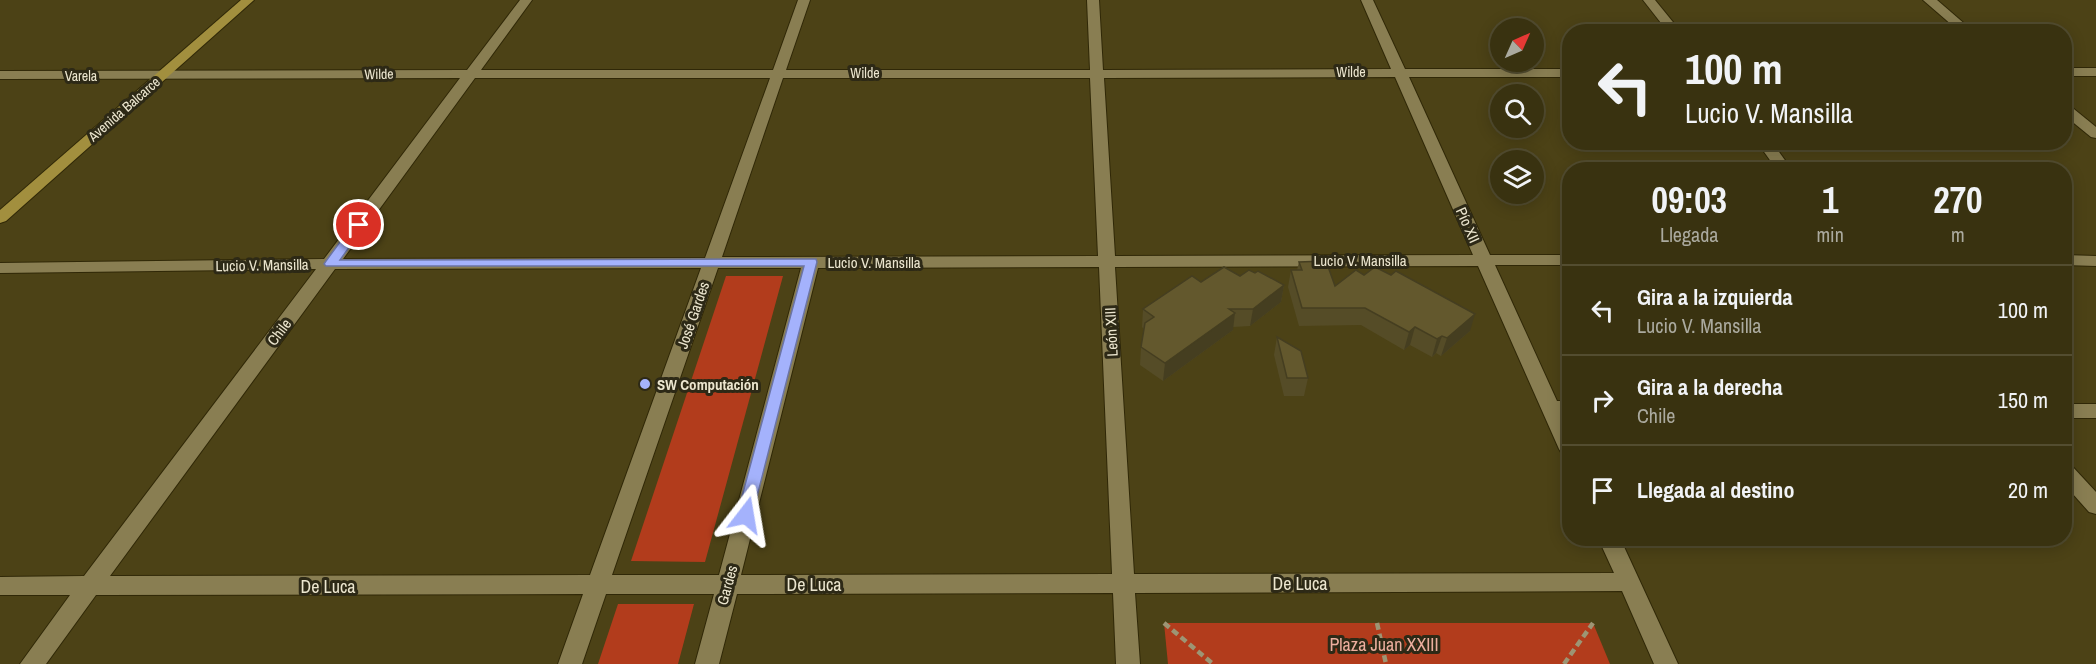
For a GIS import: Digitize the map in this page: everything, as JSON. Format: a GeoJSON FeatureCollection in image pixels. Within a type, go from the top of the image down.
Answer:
{"type":"FeatureCollection","features":[{"type":"Feature","properties":{"kind":"main road","name":"Avenida Balcarce"},"geometry":{"type":"LineString","coordinates":[[0,202],[234,0]]}},
{"type":"Feature","properties":{"kind":"main road","name":"Avenida Balcarce"},"geometry":{"type":"LineString","coordinates":[[0,218],[248,0]]}},
{"type":"Feature","properties":{"kind":"street","name":"Chile"},"geometry":{"type":"LineString","coordinates":[[32,664],[526,0]]}},
{"type":"Feature","properties":{"kind":"street","name":"José Gardes"},"geometry":{"type":"LineString","coordinates":[[570,664],[804,0]]}},
{"type":"Feature","properties":{"kind":"street","name":"León XIII"},"geometry":{"type":"LineString","coordinates":[[1094,0],[1128,664]]}},
{"type":"Feature","properties":{"kind":"street","name":"Pío XII"},"geometry":{"type":"LineString","coordinates":[[1367,0],[1484,260],[1560,408]]}},
{"type":"Feature","properties":{"kind":"street"},"geometry":{"type":"LineString","coordinates":[[1649,0],[1668,24]]}},
{"type":"Feature","properties":{"kind":"street"},"geometry":{"type":"LineString","coordinates":[[1929,0],[1958,24]]}},
{"type":"Feature","properties":{"kind":"street"},"geometry":{"type":"LineString","coordinates":[[2072,72],[2096,72]]}},
{"type":"Feature","properties":{"kind":"street","name":"Wilde"},"geometry":{"type":"LineString","coordinates":[[162,76],[472,73],[1562,73]]}},
{"type":"Feature","properties":{"kind":"street","name":"Varela"},"geometry":{"type":"LineString","coordinates":[[0,75],[162,76]]}},
{"type":"Feature","properties":{"kind":"street"},"geometry":{"type":"LineString","coordinates":[[2072,114],[2096,134]]}},
{"type":"Feature","properties":{"kind":"street","name":"Lucio V. Mansilla"},"geometry":{"type":"LineString","coordinates":[[0,268],[711,262],[1562,260]]}},
{"type":"Feature","properties":{"kind":"street"},"geometry":{"type":"LineString","coordinates":[[2072,261],[2096,261]]}},
{"type":"Feature","properties":{"kind":"street","name":"Gardes"},"geometry":{"type":"LineString","coordinates":[[707,664],[811,262]]}},
{"type":"Feature","properties":{"kind":"street"},"geometry":{"type":"LineString","coordinates":[[2072,411],[2096,411]]}},
{"type":"Feature","properties":{"kind":"street"},"geometry":{"type":"LineString","coordinates":[[2072,479],[2096,506]]}},
{"type":"Feature","properties":{"kind":"street"},"geometry":{"type":"LineString","coordinates":[[1613,546],[1666,664]]}},
{"type":"Feature","properties":{"kind":"street","name":"De Luca"},"geometry":{"type":"LineString","coordinates":[[0,586],[1629,582]]}},
{"type":"Feature","properties":{"kind":"path"},"geometry":{"type":"LineString","coordinates":[[1164,623],[1213,664]]}},
{"type":"Feature","properties":{"kind":"path"},"geometry":{"type":"LineString","coordinates":[[1377,623],[1386,664]]}},
{"type":"Feature","properties":{"kind":"path"},"geometry":{"type":"LineString","coordinates":[[1564,664],[1593,623]]}},
{"type":"Feature","properties":{"kind":"green space"},"geometry":{"type":"Polygon","coordinates":[[[726,276],[783,276],[705,562],[631,561],[726,276]]]}},
{"type":"Feature","properties":{"kind":"green space"},"geometry":{"type":"Polygon","coordinates":[[[618,604],[694,604],[678,664],[598,664],[618,604]]]}},
{"type":"Feature","properties":{"kind":"green space","name":"Plaza Juan XXIII"},"geometry":{"type":"Polygon","coordinates":[[[1164,623],[1593,623],[1610,664],[1168,664],[1164,623]]]}},
{"type":"Feature","properties":{"kind":"building"},"geometry":{"type":"Polygon","coordinates":[[[1326,261],[1335,286],[1356,270],[1364,275],[1375,267],[1391,275],[1396,271],[1475,314],[1447,338],[1442,336],[1437,339],[1415,327],[1409,332],[1365,308],[1302,308],[1291,270],[1302,270],[1299,262],[1326,261]]]}},
{"type":"Feature","properties":{"kind":"building"},"geometry":{"type":"Polygon","coordinates":[[[1224,267],[1240,276],[1249,270],[1255,273],[1258,271],[1284,285],[1253,309],[1229,309],[1235,313],[1165,363],[1141,347],[1145,323],[1154,317],[1143,309],[1192,276],[1201,282],[1224,267]]]}},
{"type":"Feature","properties":{"kind":"building"},"geometry":{"type":"Polygon","coordinates":[[[1277,337],[1301,351],[1308,378],[1287,378],[1277,337]]]}},
{"type":"Feature","properties":{"kind":"place","name":"SW Computación"},"geometry":{"type":"Point","coordinates":[645,384]}},
{"type":"Feature","properties":{"kind":"route"},"geometry":{"type":"LineString","coordinates":[[359,225],[330,264],[811,262],[746,515]]}}]}
